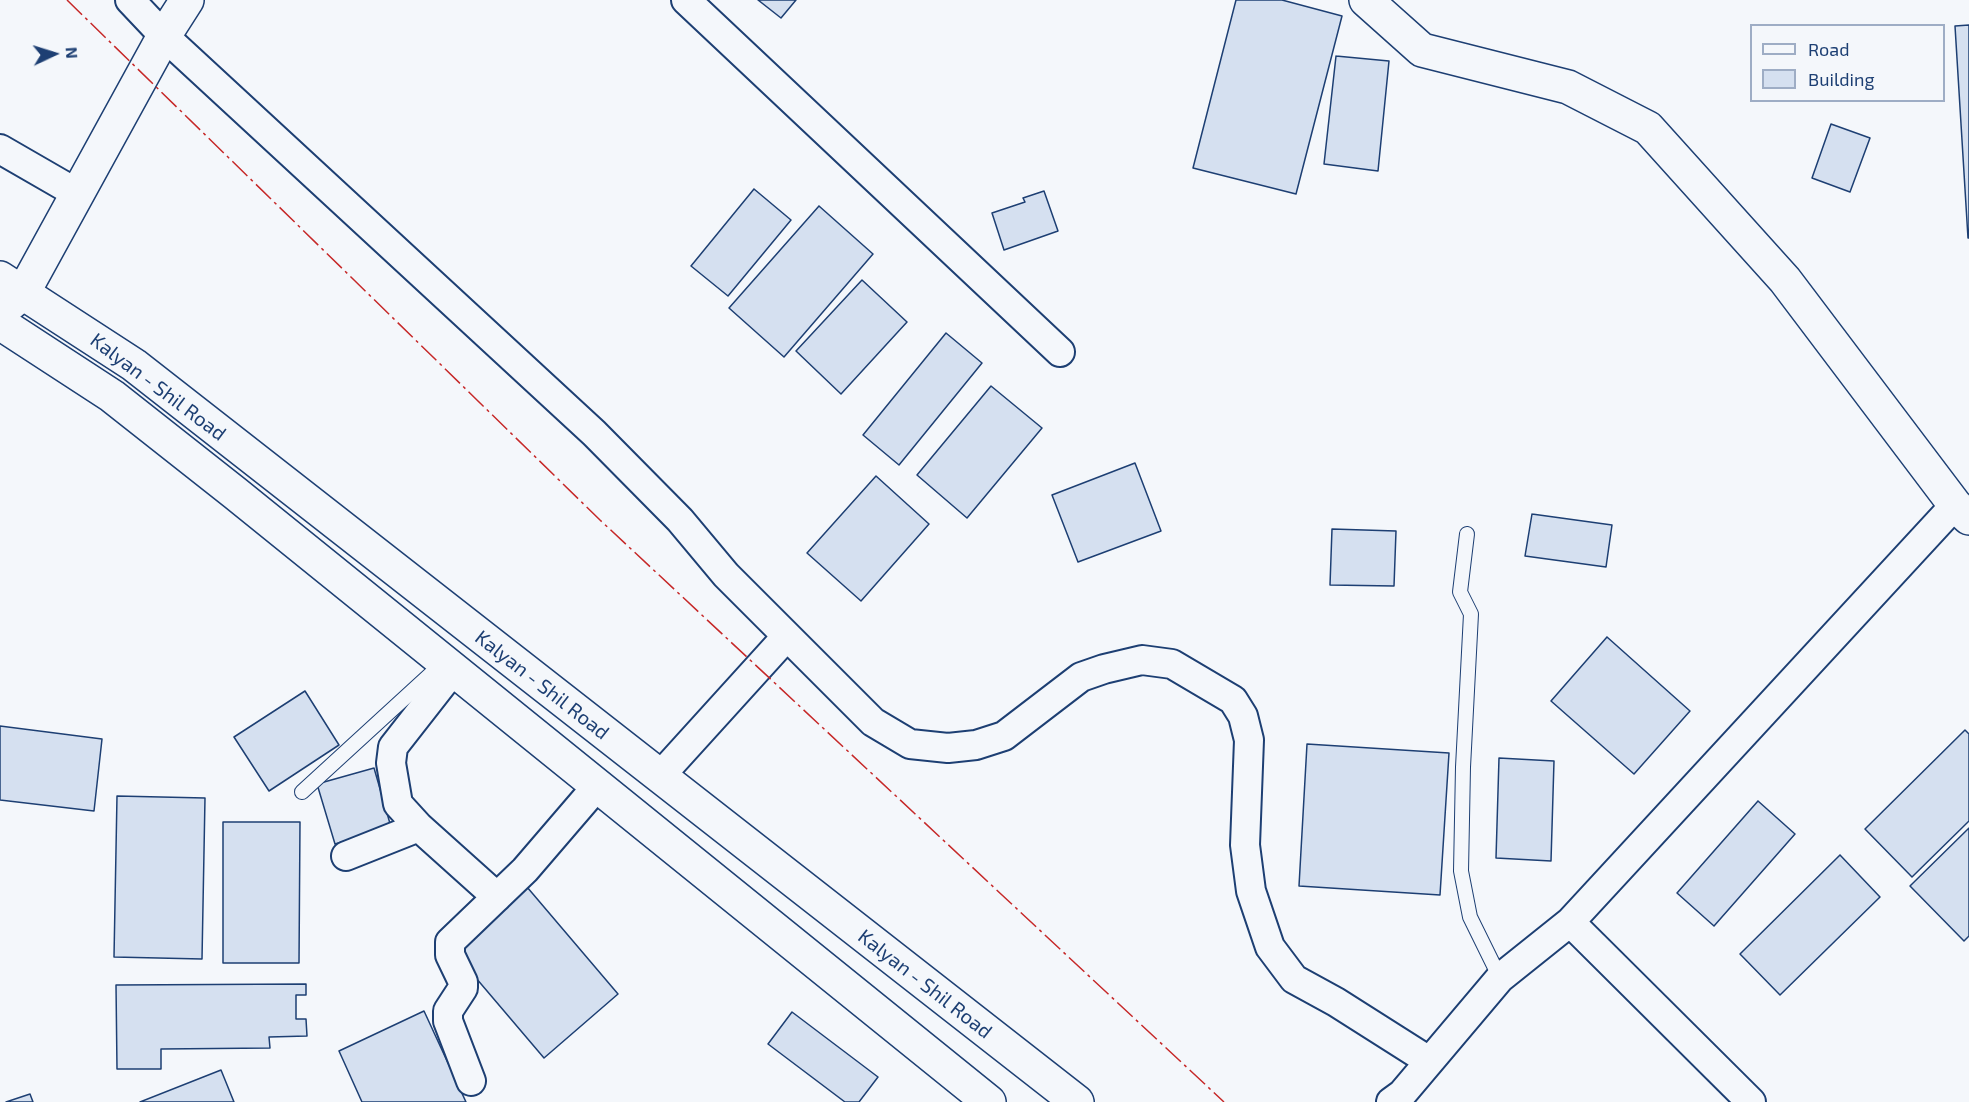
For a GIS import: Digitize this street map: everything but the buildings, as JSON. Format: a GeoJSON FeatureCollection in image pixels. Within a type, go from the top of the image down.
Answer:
{"type":"FeatureCollection","features":[{"type":"Feature","properties":{"kind":"main road"},"geometry":{"type":"LineString","coordinates":[[8,294],[78,194],[164,36],[187,0]]}},
{"type":"Feature","properties":{"kind":"main road"},"geometry":{"type":"LineString","coordinates":[[1366,0],[1422,50],[1568,87],[1648,128],[1785,280],[1962,512]]}},
{"type":"Feature","properties":{"kind":"main road","name":"Kalyan - Shil Road"},"geometry":{"type":"LineString","coordinates":[[8,294],[134,364],[1077,1102]]}},
{"type":"Feature","properties":{"kind":"main road","name":"Kalyan - Shil Road"},"geometry":{"type":"LineString","coordinates":[[0,323],[112,396],[989,1102]]}},
{"type":"Feature","properties":{"kind":"street"},"geometry":{"type":"LineString","coordinates":[[130,0],[164,36],[594,433],[680,520],[726,574],[873,722],[910,744],[948,748],[976,745],[1004,736],[1081,677],[1142,660],[1172,664],[1233,700],[1243,716],[1249,740],[1245,845],[1251,891],[1270,947],[1294,979],[1336,1002],[1429,1061]]}},
{"type":"Feature","properties":{"kind":"street"},"geometry":{"type":"LineString","coordinates":[[686,0],[1060,352]]}},
{"type":"Feature","properties":{"kind":"street"},"geometry":{"type":"LineString","coordinates":[[0,149],[78,194]]}},
{"type":"Feature","properties":{"kind":"street"},"geometry":{"type":"LineString","coordinates":[[1390,1102],[1402,1094],[1500,978],[1569,922],[1962,512]]}},
{"type":"Feature","properties":{"kind":"street"},"geometry":{"type":"LineString","coordinates":[[660,776],[787,636]]}},
{"type":"Feature","properties":{"kind":"street"},"geometry":{"type":"LineString","coordinates":[[449,665],[393,747],[391,763],[398,804],[419,827],[497,897]]}},
{"type":"Feature","properties":{"kind":"street"},"geometry":{"type":"LineString","coordinates":[[471,1081],[448,1021],[448,1011],[463,988],[463,982],[450,955],[450,942],[525,870],[598,785]]}},
{"type":"Feature","properties":{"kind":"street"},"geometry":{"type":"LineString","coordinates":[[346,856],[419,827]]}},
{"type":"Feature","properties":{"kind":"street"},"geometry":{"type":"LineString","coordinates":[[1569,922],[1751,1102]]}},
{"type":"Feature","properties":{"kind":"lane"},"geometry":{"type":"LineString","coordinates":[[1467,534],[1460,592],[1471,614],[1463,767],[1461,872],[1470,917],[1500,978]]}},
{"type":"Feature","properties":{"kind":"lane"},"geometry":{"type":"LineString","coordinates":[[302,792],[449,665]]}},
{"type":"Feature","properties":{"kind":"power"},"geometry":{"type":"LineString","coordinates":[[67,0],[600,520],[1224,1102]]}}]}
